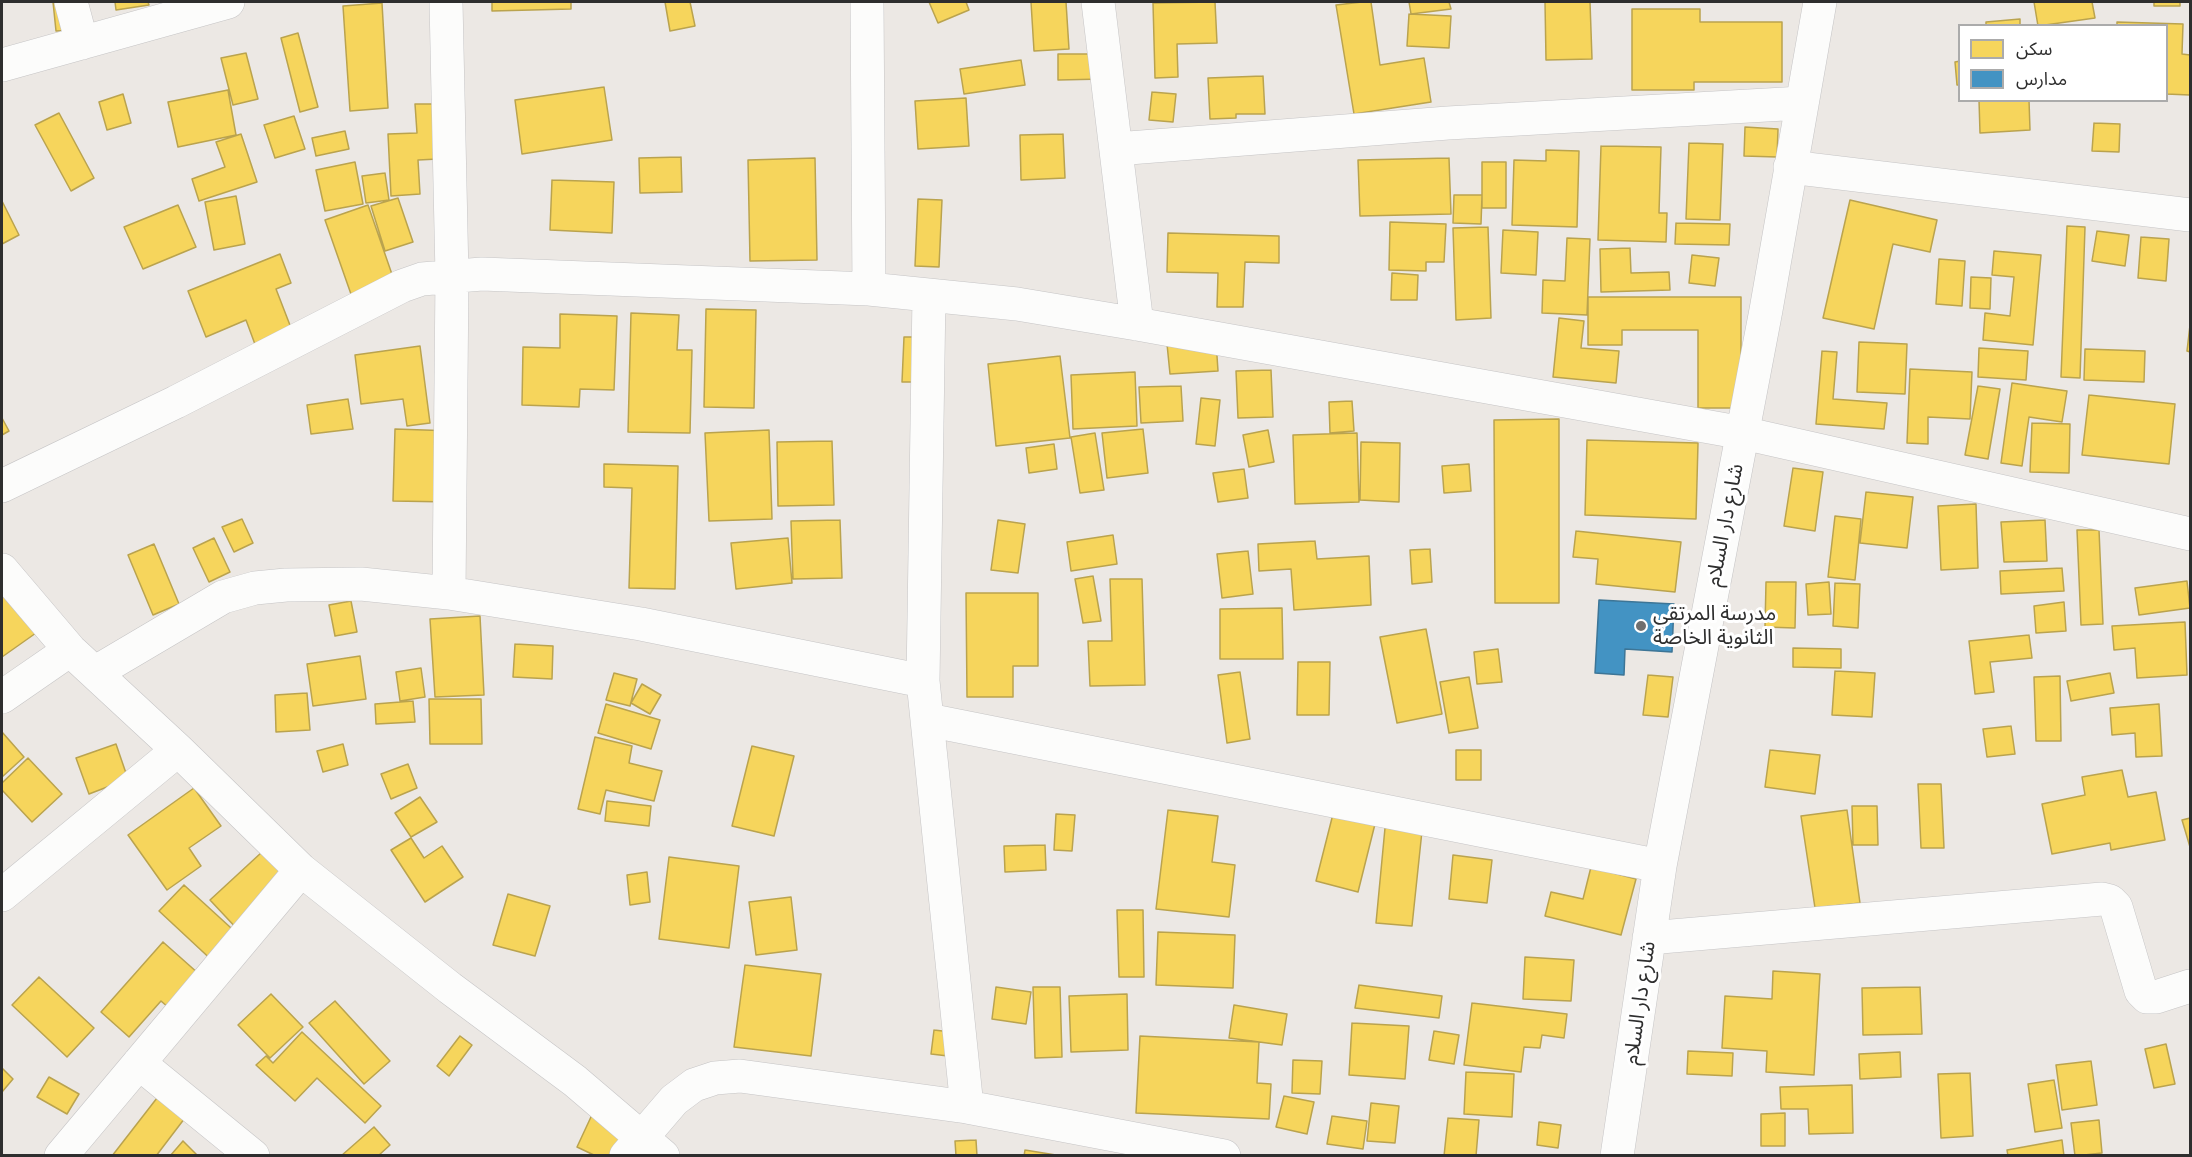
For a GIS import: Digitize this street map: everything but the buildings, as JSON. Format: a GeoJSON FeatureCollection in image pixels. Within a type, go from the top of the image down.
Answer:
{"type":"FeatureCollection","features":[{"type":"Feature","properties":{"kind":"street"},"geometry":{"type":"LineString","coordinates":[[71,2],[82,43]]}},
{"type":"Feature","properties":{"kind":"street"},"geometry":{"type":"LineString","coordinates":[[2,65],[228,2]]}},
{"type":"Feature","properties":{"kind":"street"},"geometry":{"type":"LineString","coordinates":[[446,2],[452,276],[449,593]]}},
{"type":"Feature","properties":{"kind":"street"},"geometry":{"type":"LineString","coordinates":[[867,2],[869,289]]}},
{"type":"Feature","properties":{"kind":"street"},"geometry":{"type":"LineString","coordinates":[[1098,2],[1137,324]]}},
{"type":"Feature","properties":{"kind":"street","name":"شارع دار السلام"},"geometry":{"type":"LineString","coordinates":[[1617,1155],[1660,866],[1743,433],[1820,2]]}},
{"type":"Feature","properties":{"kind":"street"},"geometry":{"type":"LineString","coordinates":[[1116,149],[1448,123],[1802,103]]}},
{"type":"Feature","properties":{"kind":"street"},"geometry":{"type":"LineString","coordinates":[[1790,167],[2190,215]]}},
{"type":"Feature","properties":{"kind":"street"},"geometry":{"type":"LineString","coordinates":[[2,486],[176,402],[402,286],[422,279],[482,274],[869,289],[1017,304],[1743,433],[2190,534]]}},
{"type":"Feature","properties":{"kind":"street"},"geometry":{"type":"LineString","coordinates":[[929,295],[922,681],[928,720],[967,1107]]}},
{"type":"Feature","properties":{"kind":"street"},"geometry":{"type":"LineString","coordinates":[[2,570],[70,650],[178,750],[301,870],[450,988],[575,1081],[644,1150],[674,1100],[694,1085],[715,1078],[759,1078],[967,1107],[1224,1155]]}},
{"type":"Feature","properties":{"kind":"street"},"geometry":{"type":"LineString","coordinates":[[96,672],[223,597],[255,588],[286,585],[361,584],[449,593],[641,624],[922,681]]}},
{"type":"Feature","properties":{"kind":"street"},"geometry":{"type":"LineString","coordinates":[[2,697],[70,650]]}},
{"type":"Feature","properties":{"kind":"street"},"geometry":{"type":"LineString","coordinates":[[928,720],[1660,866]]}},
{"type":"Feature","properties":{"kind":"street"},"geometry":{"type":"LineString","coordinates":[[2,895],[178,750]]}},
{"type":"Feature","properties":{"kind":"street"},"geometry":{"type":"LineString","coordinates":[[61,1155],[301,870]]}},
{"type":"Feature","properties":{"kind":"street"},"geometry":{"type":"LineString","coordinates":[[1649,938],[2102,899],[2110,901],[2116,907],[2141,991],[2147,997],[2156,998],[2190,986]]}},
{"type":"Feature","properties":{"kind":"street"},"geometry":{"type":"LineString","coordinates":[[139,1063],[253,1155]]}},
{"type":"Feature","properties":{"kind":"place","name":"مدرسة المرتقي الثانوية الخاصة"},"geometry":{"type":"Point","coordinates":[1641,626]}}]}
